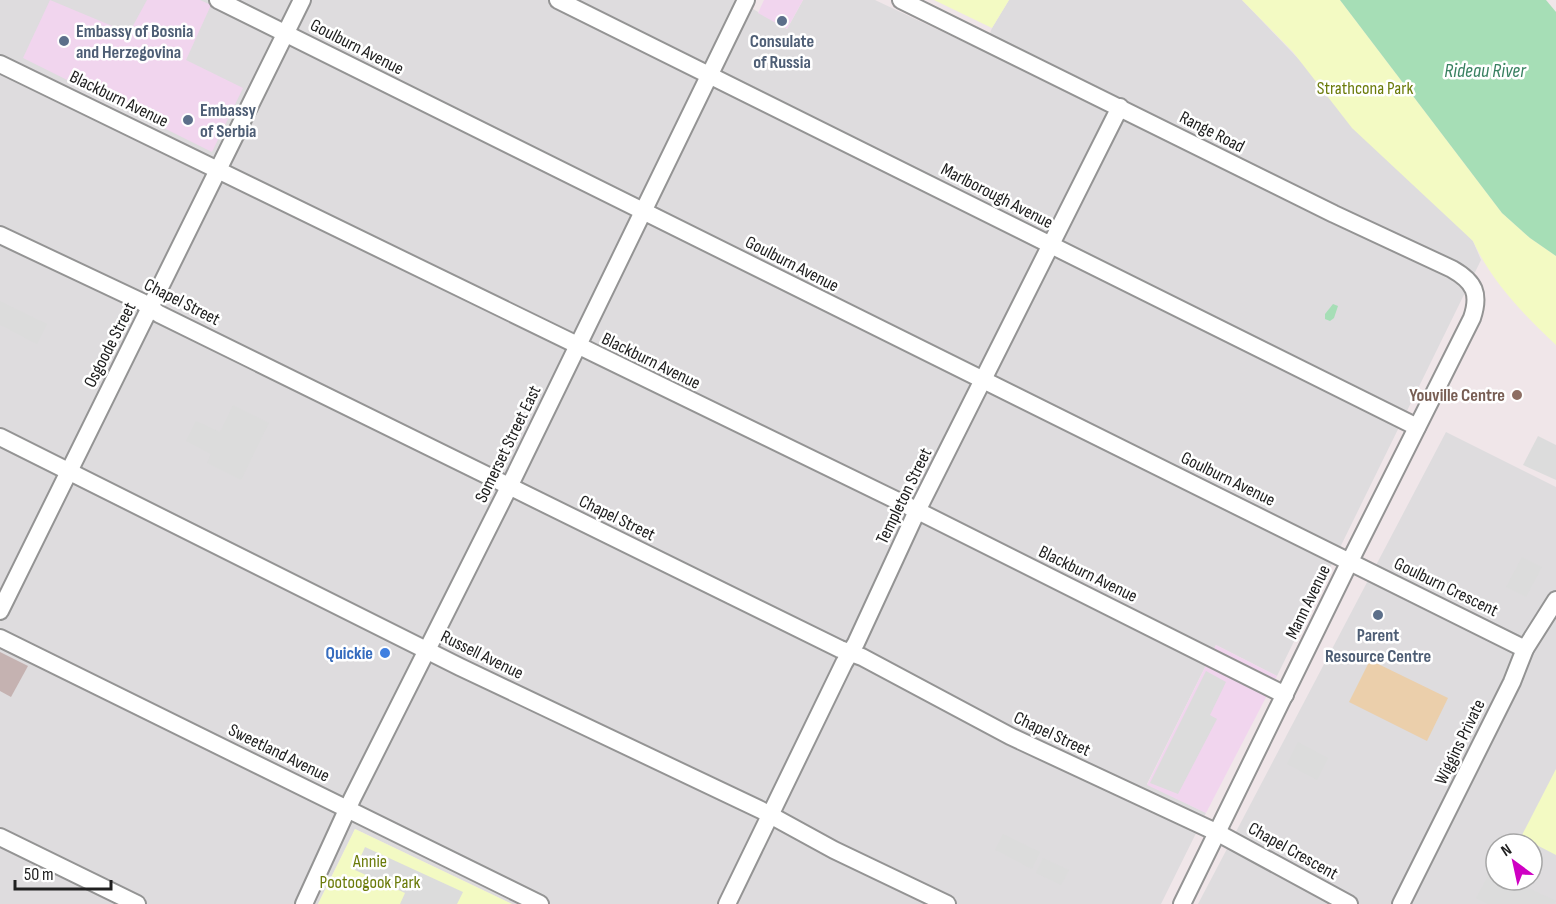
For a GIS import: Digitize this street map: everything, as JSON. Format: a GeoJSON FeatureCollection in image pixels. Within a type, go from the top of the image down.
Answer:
{"type":"FeatureCollection","features":[{"type":"Feature","properties":{"kind":"street","name":"Goulburn Avenue"},"geometry":{"type":"LineString","coordinates":[[218,0],[1350,561]]}},
{"type":"Feature","properties":{"kind":"street","name":"Osgoode Street"},"geometry":{"type":"LineString","coordinates":[[0,611],[302,0]]}},
{"type":"Feature","properties":{"kind":"street","name":"Marlborough Avenue"},"geometry":{"type":"LineString","coordinates":[[558,0],[1417,427]]}},
{"type":"Feature","properties":{"kind":"street","name":"Somerset Street East"},"geometry":{"type":"LineString","coordinates":[[304,904],[348,809],[509,487],[746,0]]}},
{"type":"Feature","properties":{"kind":"street","name":"Range Road"},"geometry":{"type":"LineString","coordinates":[[900,0],[1465,277],[1475,289],[1478,301],[1472,318]]}},
{"type":"Feature","properties":{"kind":"street","name":"Blackburn Avenue"},"geometry":{"type":"LineString","coordinates":[[0,64],[917,511],[1285,695]]}},
{"type":"Feature","properties":{"kind":"street","name":"Templeton Street"},"geometry":{"type":"LineString","coordinates":[[727,904],[856,643],[917,511],[1053,246],[1120,107]]}},
{"type":"Feature","properties":{"kind":"street","name":"Chapel Street"},"geometry":{"type":"LineString","coordinates":[[0,235],[849,654],[862,657],[1010,736],[1218,833]]}},
{"type":"Feature","properties":{"kind":"street","name":"Mann Avenue"},"geometry":{"type":"LineString","coordinates":[[1182,904],[1472,318]]}},
{"type":"Feature","properties":{"kind":"street","name":"Russell Avenue"},"geometry":{"type":"LineString","coordinates":[[0,437],[427,650],[947,904]]}},
{"type":"Feature","properties":{"kind":"street","name":"Goulburn Crescent"},"geometry":{"type":"LineString","coordinates":[[1350,561],[1525,649]]}},
{"type":"Feature","properties":{"kind":"street","name":"Wiggins Private"},"geometry":{"type":"LineString","coordinates":[[1401,904],[1512,682],[1525,649],[1556,600]]}},
{"type":"Feature","properties":{"kind":"street","name":"Sweetland Avenue"},"geometry":{"type":"LineString","coordinates":[[0,638],[540,904]]}},
{"type":"Feature","properties":{"kind":"street","name":"Chapel Crescent"},"geometry":{"type":"LineString","coordinates":[[1218,833],[1349,904]]}},
{"type":"Feature","properties":{"kind":"street"},"geometry":{"type":"LineString","coordinates":[[0,837],[137,904]]}},
{"type":"Feature","properties":{"kind":"shaded area"},"geometry":{"type":"Polygon","coordinates":[[[0,0],[738,0],[787,29],[803,0],[875,0],[983,51],[992,28],[1009,0],[1242,0],[1473,241],[1481,260],[1277,676],[1216,645],[1147,784],[1206,813],[1161,904],[512,904],[355,829],[318,904],[0,904],[0,0]]]}},
{"type":"Feature","properties":{"kind":"shaded area"},"geometry":{"type":"Polygon","coordinates":[[[50,0],[129,33],[147,0],[200,0],[211,5],[186,60],[243,88],[212,152],[23,58],[50,0]]]}},
{"type":"Feature","properties":{"kind":"shaded area","name":"Consulate of Russia"},"geometry":{"type":"Polygon","coordinates":[[[764,0],[803,0],[787,29],[758,13],[764,0]]]}},
{"type":"Feature","properties":{"kind":"shaded area"},"geometry":{"type":"Polygon","coordinates":[[[0,301],[47,324],[37,344],[0,325],[0,301]]]}},
{"type":"Feature","properties":{"kind":"shaded area"},"geometry":{"type":"Polygon","coordinates":[[[233,405],[269,423],[241,480],[207,463],[211,454],[186,441],[196,421],[220,432],[233,405]]]}},
{"type":"Feature","properties":{"kind":"shaded area"},"geometry":{"type":"Polygon","coordinates":[[[1446,432],[1556,487],[1556,904],[1198,904],[1446,432]]]}},
{"type":"Feature","properties":{"kind":"shaded area"},"geometry":{"type":"Polygon","coordinates":[[[1538,436],[1556,445],[1556,480],[1523,465],[1538,436]]]}},
{"type":"Feature","properties":{"kind":"shaded area"},"geometry":{"type":"Polygon","coordinates":[[[1522,557],[1542,567],[1526,597],[1506,587],[1522,557]]]}},
{"type":"Feature","properties":{"kind":"shaded area"},"geometry":{"type":"Polygon","coordinates":[[[1216,645],[1277,676],[1206,813],[1147,785],[1216,645]]]}},
{"type":"Feature","properties":{"kind":"shaded area"},"geometry":{"type":"Polygon","coordinates":[[[0,652],[28,666],[11,697],[0,691],[0,652]]]}},
{"type":"Feature","properties":{"kind":"shaded area"},"geometry":{"type":"Polygon","coordinates":[[[1370,660],[1448,698],[1427,741],[1349,702],[1370,660]]]}},
{"type":"Feature","properties":{"kind":"shaded area"},"geometry":{"type":"Polygon","coordinates":[[[1206,671],[1226,682],[1210,715],[1217,719],[1178,794],[1150,783],[1206,671]]]}},
{"type":"Feature","properties":{"kind":"shaded area"},"geometry":{"type":"Polygon","coordinates":[[[1298,742],[1328,758],[1317,780],[1287,764],[1298,742]]]}},
{"type":"Feature","properties":{"kind":"shaded area"},"geometry":{"type":"Polygon","coordinates":[[[1003,834],[1040,852],[1032,869],[995,850],[1003,834]]]}},
{"type":"Feature","properties":{"kind":"shaded area"},"geometry":{"type":"Polygon","coordinates":[[[365,847],[463,892],[457,904],[400,904],[405,893],[355,870],[365,847]]]}},
{"type":"Feature","properties":{"kind":"shaded area"},"geometry":{"type":"Polygon","coordinates":[[[1043,858],[1069,870],[1061,885],[1036,873],[1043,858]]]}},
{"type":"Feature","properties":{"kind":"shaded area"},"geometry":{"type":"Polygon","coordinates":[[[1484,883],[1484,892],[1537,892],[1556,901],[1554,904],[1488,904],[1476,898],[1484,883]]]}},
{"type":"Feature","properties":{"kind":"green space"},"geometry":{"type":"Polygon","coordinates":[[[934,0],[1009,0],[992,28],[934,0]]]}},
{"type":"Feature","properties":{"kind":"green space","name":"Strathcona Park"},"geometry":{"type":"Polygon","coordinates":[[[1242,0],[1340,0],[1502,213],[1530,238],[1556,256],[1556,345],[1499,284],[1473,241],[1352,128],[1293,52],[1242,0]]]}},
{"type":"Feature","properties":{"kind":"green space"},"geometry":{"type":"Polygon","coordinates":[[[1556,769],[1556,855],[1544,849],[1544,832],[1524,832],[1556,769]]]}},
{"type":"Feature","properties":{"kind":"green space","name":"Annie Pootoogook Park"},"geometry":{"type":"Polygon","coordinates":[[[355,829],[512,904],[318,904],[355,829]]]}},
{"type":"Feature","properties":{"kind":"water","name":"Rideau River"},"geometry":{"type":"Polygon","coordinates":[[[1340,0],[1546,0],[1556,12],[1556,256],[1530,238],[1502,213],[1340,0]]]}},
{"type":"Feature","properties":{"kind":"water"},"geometry":{"type":"Polygon","coordinates":[[[1333,304],[1338,306],[1334,318],[1330,321],[1325,319],[1325,314],[1333,304]]]}},
{"type":"Feature","properties":{"kind":"place","name":"Consulate of Russia"},"geometry":{"type":"Point","coordinates":[782,21]}},
{"type":"Feature","properties":{"kind":"place","name":"Embassy of Bosnia and Herzegovina"},"geometry":{"type":"Point","coordinates":[64,41]}},
{"type":"Feature","properties":{"kind":"place","name":"Embassy of Serbia"},"geometry":{"type":"Point","coordinates":[188,120]}},
{"type":"Feature","properties":{"kind":"place","name":"Youville Centre"},"geometry":{"type":"Point","coordinates":[1517,395]}},
{"type":"Feature","properties":{"kind":"place","name":"Parent Resource Centre"},"geometry":{"type":"Point","coordinates":[1378,615]}},
{"type":"Feature","properties":{"kind":"place","name":"Quickie"},"geometry":{"type":"Point","coordinates":[385,653]}}]}
